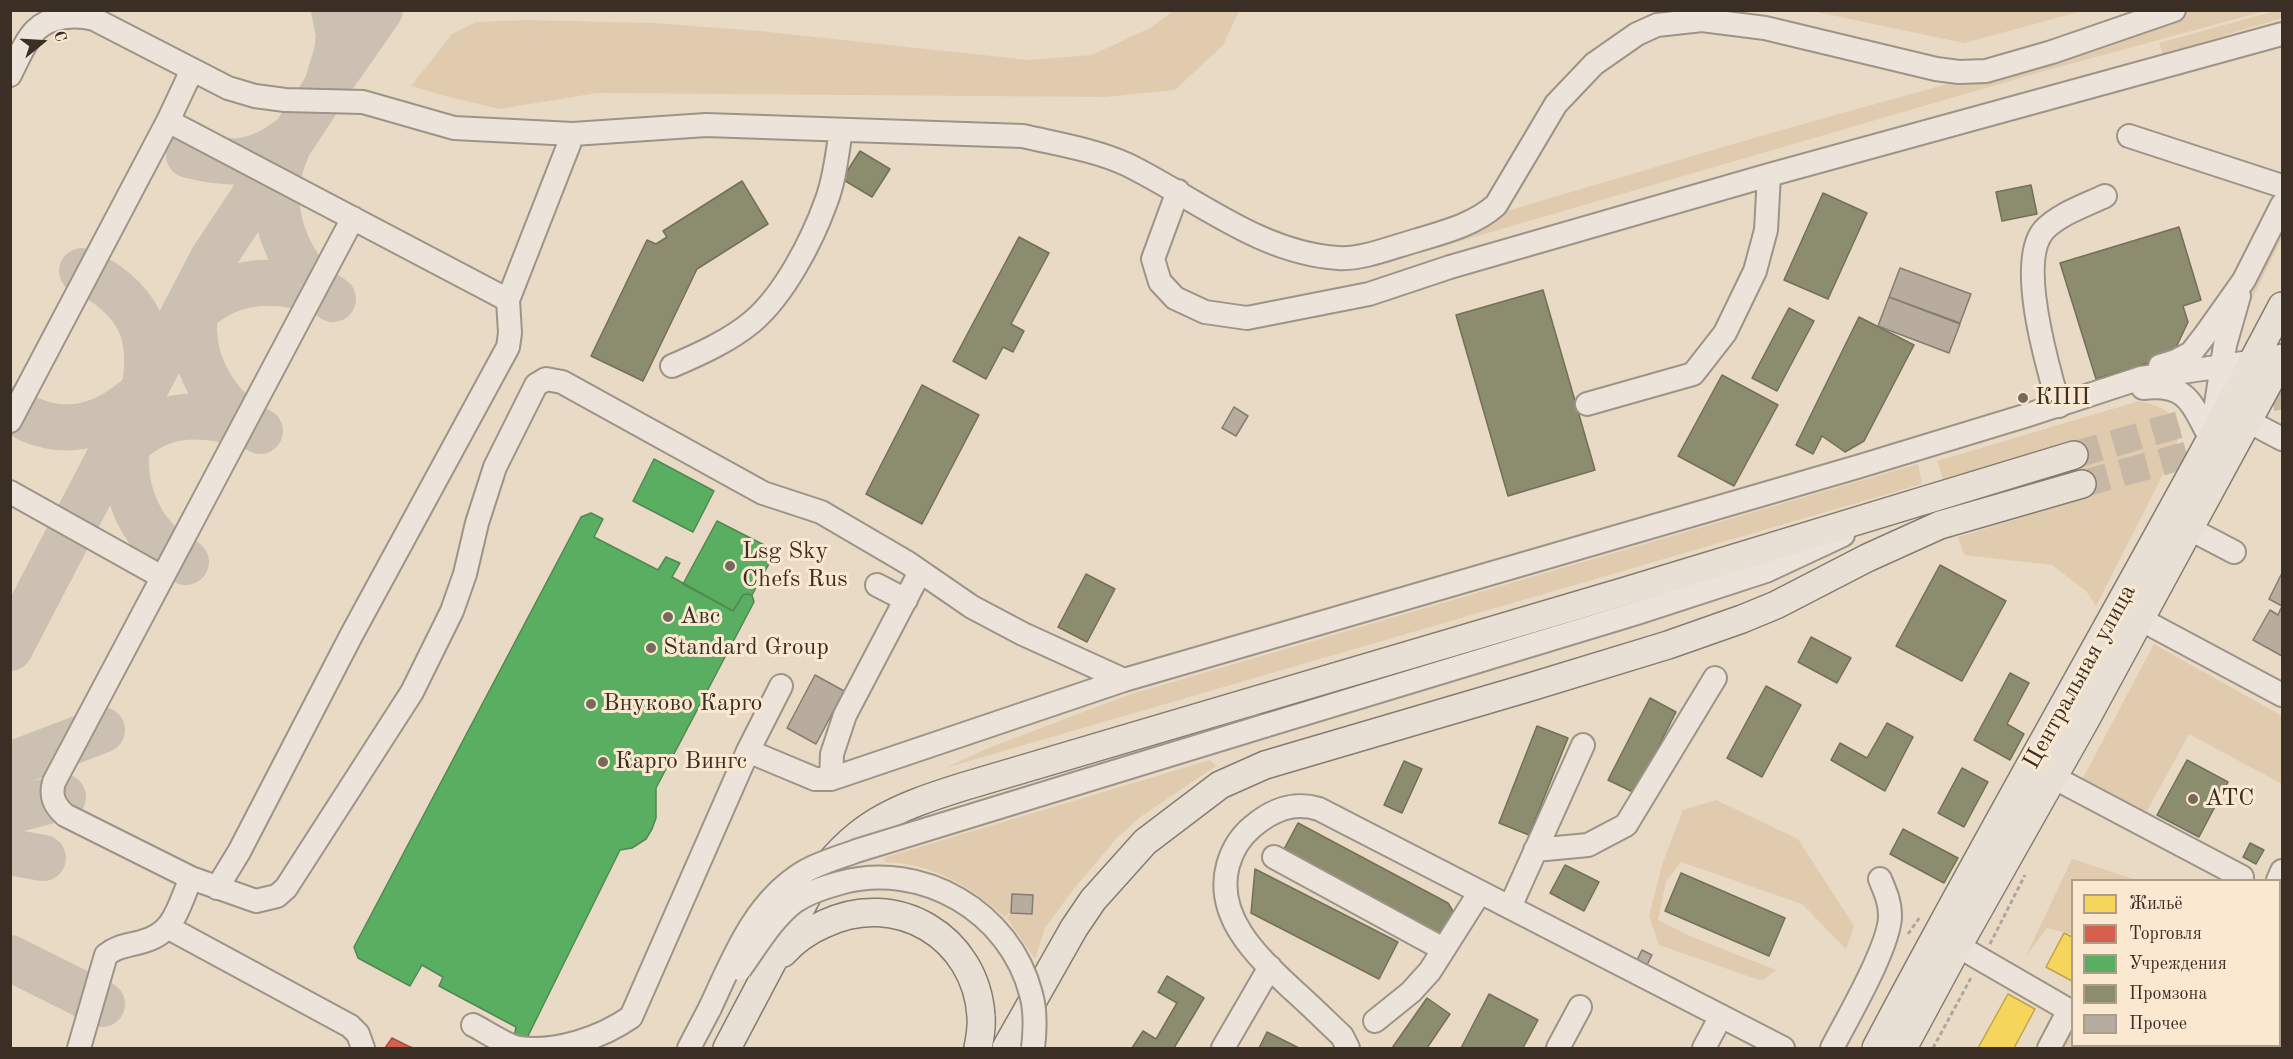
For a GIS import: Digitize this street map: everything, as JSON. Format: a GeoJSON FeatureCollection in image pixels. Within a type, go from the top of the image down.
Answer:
{"type":"FeatureCollection","features":[{"type":"Feature","properties":{"kind":"main road","name":"Центральная улица"},"geometry":{"type":"LineString","coordinates":[[1876,1048],[2283,306]]}},
{"type":"Feature","properties":{"kind":"main road","name":"Центральная улица"},"geometry":{"type":"LineString","coordinates":[[1903,1048],[2283,357]]}},
{"type":"Feature","properties":{"kind":"main road"},"geometry":{"type":"LineString","coordinates":[[727,1048],[826,864],[867,826],[893,812],[962,787],[1615,594],[2074,455]]}},
{"type":"Feature","properties":{"kind":"main road"},"geometry":{"type":"LineString","coordinates":[[1006,1048],[1074,928],[1093,900],[1145,842],[1220,785],[1264,765],[1668,645],[1776,605],[1867,558],[1940,525],[2082,484]]}},
{"type":"Feature","properties":{"kind":"main road"},"geometry":{"type":"LineString","coordinates":[[752,999],[783,953],[810,930],[850,914],[887,912],[908,918],[933,930],[963,961],[973,981],[980,1005],[981,1031],[978,1048]]}},
{"type":"Feature","properties":{"kind":"street"},"geometry":{"type":"LineString","coordinates":[[10,75],[35,30],[47,23],[71,16],[94,19],[228,88],[255,96],[285,100],[363,102],[454,128],[573,134],[706,125],[1023,136],[1072,147],[1125,164],[1178,191],[1252,235],[1303,254],[1341,259],[1430,236],[1486,214],[1496,205],[1556,104],[1594,64],[1637,34],[1657,25],[1702,20],[1765,28],[1936,69],[1959,72],[1986,71],[2052,52],[2174,10]]}},
{"type":"Feature","properties":{"kind":"street"},"geometry":{"type":"LineString","coordinates":[[1178,191],[1153,259],[1160,282],[1175,298],[1205,312],[1247,318],[1369,294],[1450,267],[1769,175],[2283,34]]}},
{"type":"Feature","properties":{"kind":"street"},"geometry":{"type":"LineString","coordinates":[[10,421],[168,121],[192,70]]}},
{"type":"Feature","properties":{"kind":"street"},"geometry":{"type":"LineString","coordinates":[[168,121],[508,300]]}},
{"type":"Feature","properties":{"kind":"street"},"geometry":{"type":"LineString","coordinates":[[672,366],[721,342],[753,321],[781,291],[827,202],[841,130]]}},
{"type":"Feature","properties":{"kind":"street"},"geometry":{"type":"LineString","coordinates":[[217,888],[239,852],[352,634],[507,347],[510,333],[508,300],[573,134]]}},
{"type":"Feature","properties":{"kind":"street"},"geometry":{"type":"LineString","coordinates":[[2129,136],[2283,186]]}},
{"type":"Feature","properties":{"kind":"street"},"geometry":{"type":"LineString","coordinates":[[1587,404],[1693,374],[1725,333],[1755,271],[1766,230],[1769,175]]}},
{"type":"Feature","properties":{"kind":"street"},"geometry":{"type":"LineString","coordinates":[[2059,406],[2034,296],[2033,258],[2044,231],[2066,216],[2105,196]]}},
{"type":"Feature","properties":{"kind":"street"},"geometry":{"type":"LineString","coordinates":[[2101,392],[2128,375],[2176,362],[2191,353],[2244,280],[2283,205]]}},
{"type":"Feature","properties":{"kind":"street"},"geometry":{"type":"LineString","coordinates":[[354,218],[54,782],[52,793],[55,805],[65,815],[191,878],[256,901],[277,896],[286,888],[412,692],[452,611],[465,574],[477,523],[495,467],[536,385],[546,379],[562,382],[763,493],[821,512],[920,572],[972,607],[1023,634],[1124,680]]}},
{"type":"Feature","properties":{"kind":"street"},"geometry":{"type":"LineString","coordinates":[[2211,439],[2221,365],[2244,280]]}},
{"type":"Feature","properties":{"kind":"street"},"geometry":{"type":"LineString","coordinates":[[748,751],[815,779],[831,779],[1124,680],[2059,406],[2141,378],[2221,365],[2251,364],[2283,357]]}},
{"type":"Feature","properties":{"kind":"street"},"geometry":{"type":"LineString","coordinates":[[2101,392],[2162,386],[2176,389],[2187,398],[2211,439]]}},
{"type":"Feature","properties":{"kind":"street"},"geometry":{"type":"LineString","coordinates":[[2248,421],[2283,439]]}},
{"type":"Feature","properties":{"kind":"street"},"geometry":{"type":"LineString","coordinates":[[10,492],[162,577]]}},
{"type":"Feature","properties":{"kind":"street"},"geometry":{"type":"LineString","coordinates":[[689,1048],[753,923],[779,891],[794,878],[814,867],[856,851],[1637,613],[1766,571],[1904,506]]}},
{"type":"Feature","properties":{"kind":"street"},"geometry":{"type":"LineString","coordinates":[[2190,529],[2234,552]]}},
{"type":"Feature","properties":{"kind":"street"},"geometry":{"type":"LineString","coordinates":[[831,779],[832,754],[845,715],[920,572]]}},
{"type":"Feature","properties":{"kind":"street"},"geometry":{"type":"LineString","coordinates":[[877,585],[906,600]]}},
{"type":"Feature","properties":{"kind":"street"},"geometry":{"type":"LineString","coordinates":[[2140,619],[2283,695]]}},
{"type":"Feature","properties":{"kind":"street"},"geometry":{"type":"LineString","coordinates":[[1536,850],[1588,845],[1626,825],[1715,678]]}},
{"type":"Feature","properties":{"kind":"street"},"geometry":{"type":"LineString","coordinates":[[473,1024],[517,1048],[536,1048],[561,1046],[584,1040],[632,1017],[748,751],[781,686]]}},
{"type":"Feature","properties":{"kind":"street"},"geometry":{"type":"LineString","coordinates":[[1510,907],[1583,746]]}},
{"type":"Feature","properties":{"kind":"street"},"geometry":{"type":"LineString","coordinates":[[2053,777],[2242,877]]}},
{"type":"Feature","properties":{"kind":"street"},"geometry":{"type":"LineString","coordinates":[[1348,1048],[1342,1036],[1251,947],[1235,923],[1229,909],[1225,884],[1230,858],[1245,833],[1268,815],[1280,809],[1305,805],[1319,809],[1783,1048]]}},
{"type":"Feature","properties":{"kind":"street"},"geometry":{"type":"LineString","coordinates":[[1274,857],[1443,949]]}},
{"type":"Feature","properties":{"kind":"street"},"geometry":{"type":"LineString","coordinates":[[710,1008],[777,919],[795,902],[828,886],[851,880],[871,877],[903,879],[946,891],[974,908],[997,929],[1022,970],[1032,994],[1033,1048]]}},
{"type":"Feature","properties":{"kind":"street"},"geometry":{"type":"LineString","coordinates":[[79,1048],[105,955],[114,948],[154,939],[169,928],[191,878]]}},
{"type":"Feature","properties":{"kind":"street"},"geometry":{"type":"LineString","coordinates":[[1832,1048],[1887,938],[1890,916],[1887,896],[1880,879]]}},
{"type":"Feature","properties":{"kind":"street"},"geometry":{"type":"LineString","coordinates":[[1375,1022],[1411,992],[1430,971],[1480,892]]}},
{"type":"Feature","properties":{"kind":"street"},"geometry":{"type":"LineString","coordinates":[[169,928],[350,1026],[358,1034],[363,1048]]}},
{"type":"Feature","properties":{"kind":"street"},"geometry":{"type":"LineString","coordinates":[[1958,946],[2071,1011],[2049,1048]]}},
{"type":"Feature","properties":{"kind":"street"},"geometry":{"type":"LineString","coordinates":[[1223,1048],[1270,967]]}},
{"type":"Feature","properties":{"kind":"street"},"geometry":{"type":"LineString","coordinates":[[1558,1048],[1580,1007]]}},
{"type":"Feature","properties":{"kind":"street"},"geometry":{"type":"LineString","coordinates":[[1704,1048],[1724,1018]]}},
{"type":"Feature","properties":{"kind":"street"},"geometry":{"type":"LineString","coordinates":[[1711,1048],[1724,1018]]}},
{"type":"Feature","properties":{"kind":"path"},"geometry":{"type":"LineString","coordinates":[[1933,1048],[1982,960],[2029,868]]}},
{"type":"Feature","properties":{"kind":"shaded area"},"geometry":{"type":"Polygon","coordinates":[[[2082,10],[1964,43],[1812,11],[2082,10]]]}},
{"type":"Feature","properties":{"kind":"shaded area"},"geometry":{"type":"Polygon","coordinates":[[[1173,11],[1239,11],[1223,45],[1175,90],[1105,97],[597,93],[500,109],[411,86],[452,34],[476,22],[528,20],[655,23],[759,31],[1029,60],[1092,55],[1150,28],[1173,11]]]}},
{"type":"Feature","properties":{"kind":"shaded area"},"geometry":{"type":"Polygon","coordinates":[[[2183,11],[2265,11],[2037,73],[1378,265],[1372,249],[2033,59],[2183,11]]]}},
{"type":"Feature","properties":{"kind":"shaded area"},"geometry":{"type":"Polygon","coordinates":[[[2282,11],[2282,18],[2163,54],[2159,43],[2282,11]]]}},
{"type":"Feature","properties":{"kind":"shaded area"},"geometry":{"type":"Polygon","coordinates":[[[2282,232],[2282,238],[2241,321],[2238,319],[2282,232]]]}},
{"type":"Feature","properties":{"kind":"shaded area"},"geometry":{"type":"Polygon","coordinates":[[[2139,401],[2169,413],[2181,430],[2174,453],[2096,606],[2086,591],[2052,565],[1964,555],[1958,537],[2086,498],[2071,445],[1944,481],[1937,461],[2139,401]]]}},
{"type":"Feature","properties":{"kind":"shaded area"},"geometry":{"type":"Polygon","coordinates":[[[1918,464],[1922,484],[945,768],[991,747],[1128,695],[1918,464]]]}},
{"type":"Feature","properties":{"kind":"shaded area"},"geometry":{"type":"Polygon","coordinates":[[[2154,644],[2282,716],[2282,784],[2189,734],[2146,813],[2083,778],[2154,644]]]}},
{"type":"Feature","properties":{"kind":"shaded area"},"geometry":{"type":"Polygon","coordinates":[[[1210,760],[1216,766],[1140,817],[1116,839],[1072,891],[1045,928],[1035,959],[1007,918],[1011,913],[1032,914],[1033,895],[1012,894],[1011,911],[1005,917],[978,895],[949,878],[902,863],[884,862],[886,857],[1210,760]]]}},
{"type":"Feature","properties":{"kind":"shaded area"},"geometry":{"type":"Polygon","coordinates":[[[1716,800],[1798,839],[1854,926],[1846,949],[1802,904],[1681,862],[1666,882],[1658,920],[1690,936],[1776,970],[1762,981],[1659,945],[1649,916],[1662,865],[1683,810],[1716,800]]]}},
{"type":"Feature","properties":{"kind":"shaded area"},"geometry":{"type":"Polygon","coordinates":[[[2072,859],[2134,879],[2071,879],[2071,934],[2047,928],[2026,956],[2072,859]]]}},
{"type":"Feature","properties":{"kind":"shaded area"},"geometry":{"type":"Polygon","coordinates":[[[2071,1014],[2071,1047],[2140,1048],[2049,1048],[2071,1014]]]}},
{"type":"Feature","properties":{"kind":"building: Жильё"},"geometry":{"type":"Polygon","coordinates":[[[2064,933],[2071,936],[2071,980],[2046,967],[2064,933]]]}},
{"type":"Feature","properties":{"kind":"building: Жильё"},"geometry":{"type":"Polygon","coordinates":[[[2008,994],[2035,1009],[2014,1048],[1978,1048],[2008,994]]]}},
{"type":"Feature","properties":{"kind":"building: Торговля"},"geometry":{"type":"Polygon","coordinates":[[[392,1038],[408,1046],[413,1048],[385,1048],[392,1038]]]}},
{"type":"Feature","properties":{"kind":"building: Учреждения"},"geometry":{"type":"Polygon","coordinates":[[[654,459],[714,491],[693,532],[633,501],[654,459]]]}},
{"type":"Feature","properties":{"kind":"building: Учреждения","name":"Внуково Карго"},"geometry":{"type":"Polygon","coordinates":[[[591,513],[603,519],[594,537],[658,570],[666,557],[680,563],[672,577],[733,611],[743,595],[752,595],[754,602],[656,788],[656,818],[652,829],[646,839],[632,848],[620,850],[527,1038],[514,1038],[516,1027],[439,986],[443,977],[422,965],[410,986],[358,958],[354,947],[581,517],[591,513]]]}},
{"type":"Feature","properties":{"kind":"building: Учреждения"},"geometry":{"type":"Polygon","coordinates":[[[717,521],[776,551],[752,595],[743,595],[733,611],[683,584],[717,521]]]}},
{"type":"Feature","properties":{"kind":"building: Промзона"},"geometry":{"type":"Polygon","coordinates":[[[860,151],[890,169],[872,197],[842,179],[860,151]]]}},
{"type":"Feature","properties":{"kind":"building: Промзона"},"geometry":{"type":"Polygon","coordinates":[[[742,181],[768,224],[697,269],[643,381],[591,356],[647,240],[656,244],[667,237],[663,231],[742,181]]]}},
{"type":"Feature","properties":{"kind":"building: Промзона"},"geometry":{"type":"Polygon","coordinates":[[[2031,185],[2037,214],[2002,221],[1996,192],[2031,185]]]}},
{"type":"Feature","properties":{"kind":"building: Промзона"},"geometry":{"type":"Polygon","coordinates":[[[1823,193],[1867,213],[1828,299],[1784,280],[1823,193]]]}},
{"type":"Feature","properties":{"kind":"building: Промзона"},"geometry":{"type":"Polygon","coordinates":[[[2179,227],[2201,300],[2183,306],[2188,322],[2172,356],[2096,379],[2060,263],[2179,227]]]}},
{"type":"Feature","properties":{"kind":"building: Промзона"},"geometry":{"type":"Polygon","coordinates":[[[1019,237],[1049,253],[1011,324],[1024,331],[1013,352],[1003,347],[986,379],[953,361],[1019,237]]]}},
{"type":"Feature","properties":{"kind":"building: Промзона"},"geometry":{"type":"Polygon","coordinates":[[[1543,290],[1595,470],[1508,496],[1456,315],[1543,290]]]}},
{"type":"Feature","properties":{"kind":"building: Промзона"},"geometry":{"type":"Polygon","coordinates":[[[1789,308],[1814,321],[1777,391],[1752,378],[1789,308]]]}},
{"type":"Feature","properties":{"kind":"building: Промзона"},"geometry":{"type":"Polygon","coordinates":[[[1859,317],[1914,345],[1864,441],[1845,452],[1822,436],[1813,454],[1796,445],[1859,317]]]}},
{"type":"Feature","properties":{"kind":"building: Промзона"},"geometry":{"type":"Polygon","coordinates":[[[1722,375],[1778,405],[1734,486],[1678,456],[1722,375]]]}},
{"type":"Feature","properties":{"kind":"building: Промзона"},"geometry":{"type":"Polygon","coordinates":[[[922,385],[979,415],[922,524],[866,494],[922,385]]]}},
{"type":"Feature","properties":{"kind":"building: Промзона"},"geometry":{"type":"Polygon","coordinates":[[[1940,565],[2006,601],[1962,681],[1896,646],[1940,565]]]}},
{"type":"Feature","properties":{"kind":"building: Промзона"},"geometry":{"type":"Polygon","coordinates":[[[1086,574],[1115,589],[1087,642],[1058,627],[1086,574]]]}},
{"type":"Feature","properties":{"kind":"building: Промзона"},"geometry":{"type":"Polygon","coordinates":[[[1811,637],[1851,658],[1837,683],[1798,662],[1811,637]]]}},
{"type":"Feature","properties":{"kind":"building: Промзона"},"geometry":{"type":"Polygon","coordinates":[[[2010,673],[2029,683],[2007,724],[2024,734],[2010,760],[1974,740],[2010,673]]]}},
{"type":"Feature","properties":{"kind":"building: Промзона"},"geometry":{"type":"Polygon","coordinates":[[[1766,686],[1801,705],[1762,777],[1727,758],[1766,686]]]}},
{"type":"Feature","properties":{"kind":"building: Промзона"},"geometry":{"type":"Polygon","coordinates":[[[1650,698],[1676,712],[1635,793],[1608,780],[1650,698]]]}},
{"type":"Feature","properties":{"kind":"building: Промзона"},"geometry":{"type":"Polygon","coordinates":[[[1887,723],[1913,737],[1885,791],[1831,760],[1840,743],[1867,758],[1887,723]]]}},
{"type":"Feature","properties":{"kind":"building: Промзона"},"geometry":{"type":"Polygon","coordinates":[[[1537,726],[1568,738],[1529,835],[1499,823],[1537,726]]]}},
{"type":"Feature","properties":{"kind":"building: Промзона","name":"АТС"},"geometry":{"type":"Polygon","coordinates":[[[2187,760],[2228,782],[2199,837],[2157,815],[2187,760]]]}},
{"type":"Feature","properties":{"kind":"building: Промзона"},"geometry":{"type":"Polygon","coordinates":[[[1404,761],[1422,769],[1402,813],[1384,805],[1404,761]]]}},
{"type":"Feature","properties":{"kind":"building: Промзона"},"geometry":{"type":"Polygon","coordinates":[[[1962,768],[1988,782],[1964,827],[1938,813],[1962,768]]]}},
{"type":"Feature","properties":{"kind":"building: Промзона"},"geometry":{"type":"Polygon","coordinates":[[[1298,823],[1448,903],[1454,913],[1442,936],[1283,851],[1298,823]]]}},
{"type":"Feature","properties":{"kind":"building: Промзона"},"geometry":{"type":"Polygon","coordinates":[[[1903,829],[1958,858],[1944,883],[1890,854],[1903,829]]]}},
{"type":"Feature","properties":{"kind":"building: Промзона"},"geometry":{"type":"Polygon","coordinates":[[[2250,843],[2264,850],[2256,864],[2243,857],[2250,843]]]}},
{"type":"Feature","properties":{"kind":"building: Промзона"},"geometry":{"type":"Polygon","coordinates":[[[1565,865],[1599,882],[1584,911],[1550,893],[1565,865]]]}},
{"type":"Feature","properties":{"kind":"building: Промзона"},"geometry":{"type":"Polygon","coordinates":[[[1255,869],[1398,942],[1379,979],[1251,913],[1255,869]]]}},
{"type":"Feature","properties":{"kind":"building: Промзона"},"geometry":{"type":"Polygon","coordinates":[[[1681,873],[1785,918],[1769,956],[1665,911],[1681,873]]]}},
{"type":"Feature","properties":{"kind":"building: Промзона"},"geometry":{"type":"Polygon","coordinates":[[[1167,976],[1204,998],[1174,1048],[1132,1048],[1143,1031],[1156,1039],[1177,1003],[1158,992],[1167,976]]]}},
{"type":"Feature","properties":{"kind":"building: Промзона"},"geometry":{"type":"Polygon","coordinates":[[[1489,994],[1538,1020],[1523,1048],[1461,1048],[1489,994]]]}},
{"type":"Feature","properties":{"kind":"building: Промзона"},"geometry":{"type":"Polygon","coordinates":[[[1427,998],[1450,1014],[1427,1048],[1392,1048],[1427,998]]]}},
{"type":"Feature","properties":{"kind":"building: Промзона"},"geometry":{"type":"Polygon","coordinates":[[[1267,1032],[1299,1048],[1259,1048],[1267,1032]]]}},
{"type":"Feature","properties":{"kind":"building: Прочее"},"geometry":{"type":"Polygon","coordinates":[[[1900,268],[1971,294],[1960,323],[1889,297],[1900,268]]]}},
{"type":"Feature","properties":{"kind":"building: Прочее"},"geometry":{"type":"Polygon","coordinates":[[[1889,297],[1960,324],[1949,353],[1878,326],[1889,297]]]}},
{"type":"Feature","properties":{"kind":"building: Прочее","name":"КПП"},"geometry":{"type":"Polygon","coordinates":[[[2028,394],[2029,399],[2019,402],[2017,397],[2028,394]]]}},
{"type":"Feature","properties":{"kind":"building: Прочее"},"geometry":{"type":"Polygon","coordinates":[[[1234,407],[1248,416],[1236,436],[1222,428],[1234,407]]]}},
{"type":"Feature","properties":{"kind":"building: Прочее"},"geometry":{"type":"Polygon","coordinates":[[[2282,573],[2282,606],[2269,599],[2282,573]]]}},
{"type":"Feature","properties":{"kind":"building: Прочее"},"geometry":{"type":"Polygon","coordinates":[[[2282,606],[2282,656],[2253,640],[2270,610],[2278,615],[2282,606]]]}},
{"type":"Feature","properties":{"kind":"building: Прочее"},"geometry":{"type":"Polygon","coordinates":[[[815,675],[844,691],[816,744],[787,728],[815,675]]]}},
{"type":"Feature","properties":{"kind":"building: Прочее"},"geometry":{"type":"Polygon","coordinates":[[[1012,894],[1033,895],[1032,914],[1011,913],[1012,894]]]}},
{"type":"Feature","properties":{"kind":"building: Прочее"},"geometry":{"type":"Polygon","coordinates":[[[1642,950],[1652,955],[1647,965],[1637,960],[1642,950]]]}},
{"type":"Feature","properties":{"kind":"taxiway"},"geometry":{"type":"LineString","coordinates":[[10,648],[212,260],[326,88],[337,53],[339,35],[334,10]]}},
{"type":"Feature","properties":{"kind":"taxiway"},"geometry":{"type":"LineString","coordinates":[[333,77],[380,10]]}},
{"type":"Feature","properties":{"kind":"taxiway"},"geometry":{"type":"LineString","coordinates":[[189,155],[242,161],[266,154],[291,138],[278,178],[276,195],[282,230],[296,262],[319,289],[333,299]]}},
{"type":"Feature","properties":{"kind":"taxiway"},"geometry":{"type":"LineString","coordinates":[[10,409],[47,425],[77,427],[106,418],[132,402],[144,391],[147,347],[139,321],[132,309],[104,282],[82,271]]}},
{"type":"Feature","properties":{"kind":"taxiway"},"geometry":{"type":"LineString","coordinates":[[182,325],[213,298],[246,285],[282,284],[322,292]]}},
{"type":"Feature","properties":{"kind":"taxiway"},"geometry":{"type":"LineString","coordinates":[[198,295],[194,319],[195,343],[204,374],[222,402],[246,423],[260,431]]}},
{"type":"Feature","properties":{"kind":"taxiway"},"geometry":{"type":"LineString","coordinates":[[114,458],[129,442],[144,431],[176,418],[212,418],[251,427]]}},
{"type":"Feature","properties":{"kind":"taxiway"},"geometry":{"type":"LineString","coordinates":[[129,430],[126,469],[135,506],[143,523],[154,538],[186,562]]}},
{"type":"Feature","properties":{"kind":"taxiway"},"geometry":{"type":"LineString","coordinates":[[10,765],[102,730]]}},
{"type":"Feature","properties":{"kind":"taxiway"},"geometry":{"type":"LineString","coordinates":[[10,811],[63,797]]}},
{"type":"Feature","properties":{"kind":"taxiway"},"geometry":{"type":"LineString","coordinates":[[10,852],[43,858]]}},
{"type":"Feature","properties":{"kind":"taxiway"},"geometry":{"type":"LineString","coordinates":[[10,958],[102,1004]]}},
{"type":"Feature","properties":{"kind":"tunnel"},"geometry":{"type":"LineString","coordinates":[[2074,455],[2282,395]]}},
{"type":"Feature","properties":{"kind":"tunnel"},"geometry":{"type":"LineString","coordinates":[[2082,484],[2223,445]]}},
{"type":"Feature","properties":{"kind":"place","name":"КПП"},"geometry":{"type":"Point","coordinates":[2023,398]}},
{"type":"Feature","properties":{"kind":"place","name":"Lsg Sky Chefs Rus"},"geometry":{"type":"Point","coordinates":[730,566]}},
{"type":"Feature","properties":{"kind":"place","name":"Авс"},"geometry":{"type":"Point","coordinates":[668,617]}},
{"type":"Feature","properties":{"kind":"place","name":"Standard Group"},"geometry":{"type":"Point","coordinates":[651,648]}},
{"type":"Feature","properties":{"kind":"place","name":"Внуково Карго"},"geometry":{"type":"Point","coordinates":[591,704]}},
{"type":"Feature","properties":{"kind":"place","name":"Карго Вингс"},"geometry":{"type":"Point","coordinates":[603,762]}},
{"type":"Feature","properties":{"kind":"place","name":"АТС"},"geometry":{"type":"Point","coordinates":[2193,799]}}]}
